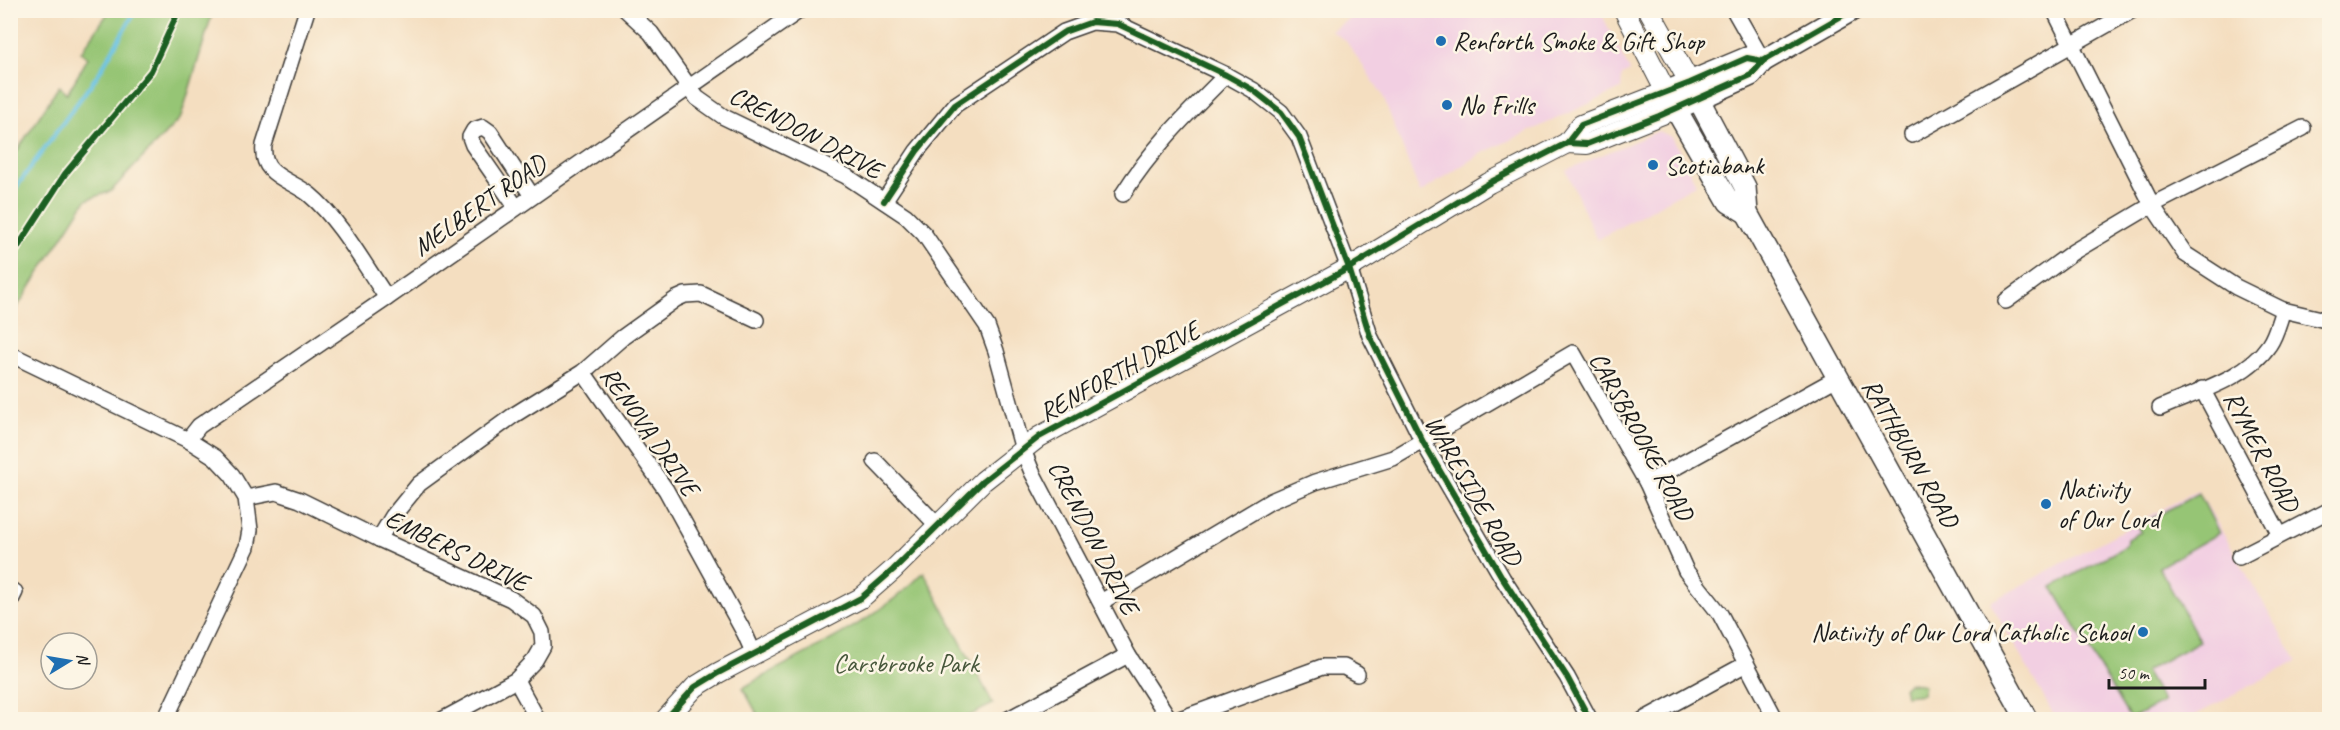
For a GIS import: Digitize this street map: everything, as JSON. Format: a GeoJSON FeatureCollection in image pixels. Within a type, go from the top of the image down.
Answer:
{"type":"FeatureCollection","features":[{"type":"Feature","properties":{"kind":"main road","name":"RENFORTH DRIVE"},"geometry":{"type":"LineString","coordinates":[[1671,100],[1751,75],[1763,61],[1852,10]]}},
{"type":"Feature","properties":{"kind":"main road","name":"RATHBURN ROAD"},"geometry":{"type":"LineString","coordinates":[[1694,91],[1745,187],[1748,213],[2027,720]]}},
{"type":"Feature","properties":{"kind":"main road","name":"RATHBURN ROAD"},"geometry":{"type":"LineString","coordinates":[[1671,100],[1729,202],[1748,213]]}},
{"type":"Feature","properties":{"kind":"street"},"geometry":{"type":"LineString","coordinates":[[307,10],[264,145],[263,159],[272,172],[300,187],[321,206],[387,298]]}},
{"type":"Feature","properties":{"kind":"street","name":"CRENDON DRIVE"},"geometry":{"type":"LineString","coordinates":[[626,10],[651,33],[697,98],[724,117],[846,176],[906,216],[924,234],[987,326],[1023,450],[1032,472],[1128,655],[1170,720]]}},
{"type":"Feature","properties":{"kind":"street","name":"MELBERT ROAD"},"geometry":{"type":"LineString","coordinates":[[188,440],[199,426],[800,10]]}},
{"type":"Feature","properties":{"kind":"street","name":"RATHBURN ROAD"},"geometry":{"type":"LineString","coordinates":[[1624,10],[1671,100]]}},
{"type":"Feature","properties":{"kind":"street","name":"RATHBURN ROAD"},"geometry":{"type":"LineString","coordinates":[[1649,10],[1694,91]]}},
{"type":"Feature","properties":{"kind":"street"},"geometry":{"type":"LineString","coordinates":[[1734,10],[1763,61]]}},
{"type":"Feature","properties":{"kind":"street"},"geometry":{"type":"LineString","coordinates":[[2054,10],[2152,205],[2185,254],[2236,287],[2283,310],[2330,321]]}},
{"type":"Feature","properties":{"kind":"street"},"geometry":{"type":"LineString","coordinates":[[1912,135],[2133,10]]}},
{"type":"Feature","properties":{"kind":"street","name":"WARESIDE ROAD"},"geometry":{"type":"LineString","coordinates":[[884,201],[917,151],[955,105],[1064,32],[1092,22],[1118,24],[1253,90],[1281,112],[1299,137],[1349,268],[1370,336],[1422,442],[1503,579],[1567,677],[1590,720]]}},
{"type":"Feature","properties":{"kind":"street"},"geometry":{"type":"LineString","coordinates":[[1123,194],[1140,166],[1162,139],[1226,75]]}},
{"type":"Feature","properties":{"kind":"street","name":"RENFORTH DRIVE"},"geometry":{"type":"LineString","coordinates":[[665,720],[695,687],[861,598],[893,570],[983,481],[1039,437],[1349,268],[1480,188],[1567,143],[1587,144],[1671,100]]}},
{"type":"Feature","properties":{"kind":"street"},"geometry":{"type":"LineString","coordinates":[[516,207],[473,145],[470,137],[474,130],[483,127],[490,132],[532,196]]}},
{"type":"Feature","properties":{"kind":"street"},"geometry":{"type":"LineString","coordinates":[[2006,301],[2073,252],[2152,205],[2303,128]]}},
{"type":"Feature","properties":{"kind":"street"},"geometry":{"type":"LineString","coordinates":[[583,372],[623,337],[676,299],[686,295],[701,294],[756,320]]}},
{"type":"Feature","properties":{"kind":"street"},"geometry":{"type":"LineString","coordinates":[[2160,408],[2232,377],[2254,362],[2270,344],[2283,310]]}},
{"type":"Feature","properties":{"kind":"street","name":"CARSBROOKE ROAD"},"geometry":{"type":"LineString","coordinates":[[1101,602],[1294,490],[1382,462],[1422,442],[1573,353],[1647,483],[1686,572],[1720,614],[1776,720]]}},
{"type":"Feature","properties":{"kind":"street"},"geometry":{"type":"LineString","coordinates":[[10,354],[188,440],[224,465],[241,487],[246,498],[250,530],[248,547],[165,720]]}},
{"type":"Feature","properties":{"kind":"street","name":"RENOVA DRIVE"},"geometry":{"type":"LineString","coordinates":[[379,539],[393,516],[419,484],[514,415],[583,372],[666,490],[754,654]]}},
{"type":"Feature","properties":{"kind":"street"},"geometry":{"type":"LineString","coordinates":[[1647,483],[1837,378]]}},
{"type":"Feature","properties":{"kind":"street","name":"RYMER ROAD"},"geometry":{"type":"LineString","coordinates":[[2202,389],[2280,535]]}},
{"type":"Feature","properties":{"kind":"street"},"geometry":{"type":"LineString","coordinates":[[875,461],[937,525]]}},
{"type":"Feature","properties":{"kind":"street","name":"EMBERS DRIVE"},"geometry":{"type":"LineString","coordinates":[[246,498],[268,492],[284,494],[511,599],[534,616],[542,632],[543,646],[535,660],[516,680]]}},
{"type":"Feature","properties":{"kind":"street"},"geometry":{"type":"LineString","coordinates":[[2239,557],[2330,510]]}},
{"type":"Feature","properties":{"kind":"street"},"geometry":{"type":"LineString","coordinates":[[1008,720],[1128,655]]}},
{"type":"Feature","properties":{"kind":"street"},"geometry":{"type":"LineString","coordinates":[[1642,720],[1746,664]]}},
{"type":"Feature","properties":{"kind":"street"},"geometry":{"type":"LineString","coordinates":[[1177,720],[1322,667],[1344,668],[1357,674]]}},
{"type":"Feature","properties":{"kind":"street"},"geometry":{"type":"LineString","coordinates":[[442,720],[516,680],[538,720]]}},
{"type":"Feature","properties":{"kind":"shaded area"},"geometry":{"type":"Polygon","coordinates":[[[1361,11],[1600,11],[1630,71],[1622,75],[1621,89],[1480,154],[1420,193],[1382,94],[1346,41],[1331,31],[1361,11]]]}},
{"type":"Feature","properties":{"kind":"shaded area"},"geometry":{"type":"Polygon","coordinates":[[[1659,131],[1672,137],[1696,184],[1597,240],[1566,170],[1659,131]]]}},
{"type":"Feature","properties":{"kind":"shaded area","name":"Nativity of Our Lord Catholic School"},"geometry":{"type":"Polygon","coordinates":[[[2198,490],[2297,661],[2188,719],[2056,719],[1990,602],[2198,490]]]}},
{"type":"Feature","properties":{"kind":"green space"},"geometry":{"type":"Polygon","coordinates":[[[110,10],[213,11],[181,117],[111,191],[86,200],[11,317],[11,160],[59,86],[67,94],[88,58],[81,52],[110,10]]]}},
{"type":"Feature","properties":{"kind":"green space"},"geometry":{"type":"Polygon","coordinates":[[[2199,493],[2219,533],[2159,567],[2200,641],[2145,671],[2163,702],[2130,719],[2052,587],[2126,546],[2127,539],[2141,532],[2138,526],[2199,493]]]}},
{"type":"Feature","properties":{"kind":"green space","name":"Carsbrooke Park"},"geometry":{"type":"Polygon","coordinates":[[[924,572],[993,704],[963,719],[760,719],[743,688],[861,622],[904,591],[924,572]]]}},
{"type":"Feature","properties":{"kind":"green space"},"geometry":{"type":"Polygon","coordinates":[[[1908,683],[1924,686],[1922,694],[1906,696],[1903,688],[1908,683]]]}},
{"type":"Feature","properties":{"kind":"waterway"},"geometry":{"type":"LineString","coordinates":[[10,196],[99,73],[136,10]]}},
{"type":"Feature","properties":{"kind":"cycle path"},"geometry":{"type":"LineString","coordinates":[[10,259],[65,174],[151,71],[179,10]]}},
{"type":"Feature","properties":{"kind":"cycle path"},"geometry":{"type":"LineString","coordinates":[[1567,143],[1587,144],[1659,116],[1751,75],[1763,61],[1852,10]]}},
{"type":"Feature","properties":{"kind":"cycle path"},"geometry":{"type":"LineString","coordinates":[[884,201],[917,151],[955,105],[1064,32],[1092,22],[1118,24],[1253,90],[1281,112],[1299,137],[1349,268],[1370,336],[1423,442],[1503,579],[1567,677],[1590,720]]}},
{"type":"Feature","properties":{"kind":"cycle path"},"geometry":{"type":"LineString","coordinates":[[665,720],[695,687],[861,598],[893,570],[983,481],[1039,437],[1349,268],[1489,183],[1567,143],[1581,125],[1690,83],[1747,58],[1763,61]]}},
{"type":"Feature","properties":{"kind":"place","name":"Renforth Smoke & Gift Shop"},"geometry":{"type":"Point","coordinates":[1441,41]}},
{"type":"Feature","properties":{"kind":"place","name":"No Frills"},"geometry":{"type":"Point","coordinates":[1447,105]}},
{"type":"Feature","properties":{"kind":"place","name":"Scotiabank"},"geometry":{"type":"Point","coordinates":[1653,165]}},
{"type":"Feature","properties":{"kind":"place","name":"Nativity of Our Lord"},"geometry":{"type":"Point","coordinates":[2046,504]}},
{"type":"Feature","properties":{"kind":"place","name":"Nativity of Our Lord Catholic School"},"geometry":{"type":"Point","coordinates":[2143,632]}}]}
